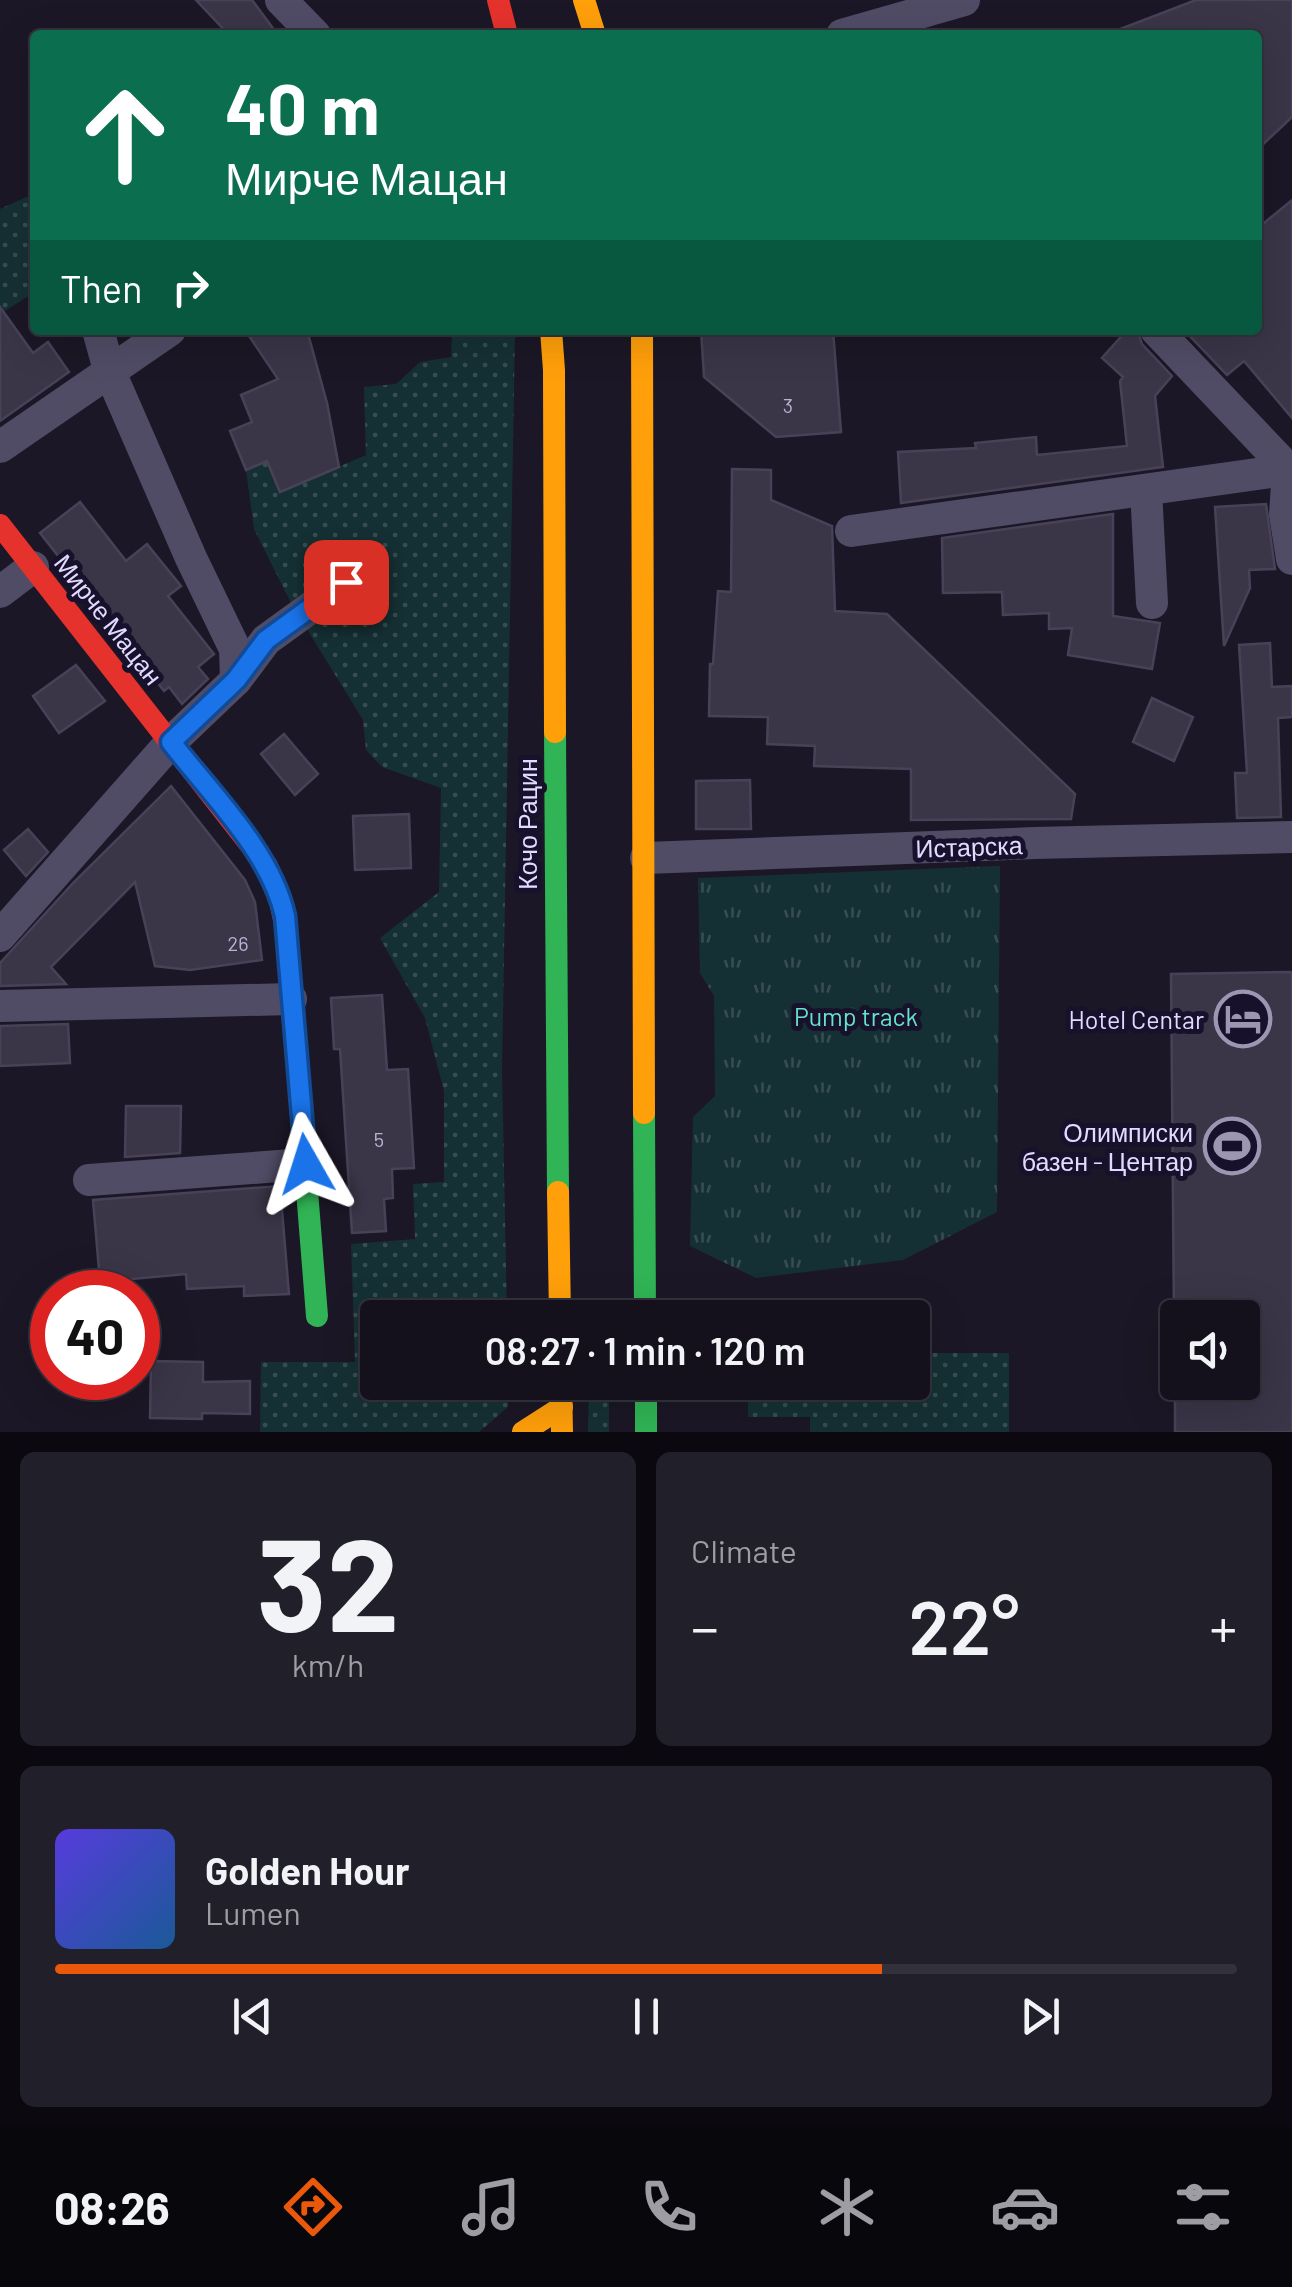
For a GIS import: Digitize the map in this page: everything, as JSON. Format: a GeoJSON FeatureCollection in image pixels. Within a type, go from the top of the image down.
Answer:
{"type":"FeatureCollection","features":[{"type":"Feature","properties":{"kind":"street"},"geometry":{"type":"LineString","coordinates":[[281,0],[310,30]]}},
{"type":"Feature","properties":{"kind":"street"},"geometry":{"type":"LineString","coordinates":[[498,0],[506,30]]}},
{"type":"Feature","properties":{"kind":"street"},"geometry":{"type":"LineString","coordinates":[[584,0],[593,30]]}},
{"type":"Feature","properties":{"kind":"street"},"geometry":{"type":"LineString","coordinates":[[859,30],[964,0]]}},
{"type":"Feature","properties":{"kind":"street"},"geometry":{"type":"LineString","coordinates":[[99,335],[109,370],[235,649],[236,680]]}},
{"type":"Feature","properties":{"kind":"street"},"geometry":{"type":"LineString","coordinates":[[0,447],[162,335]]}},
{"type":"Feature","properties":{"kind":"street","name":"Кочо Рацин"},"geometry":{"type":"LineString","coordinates":[[551,335],[560,1300]]}},
{"type":"Feature","properties":{"kind":"street"},"geometry":{"type":"LineString","coordinates":[[642,335],[646,1300]]}},
{"type":"Feature","properties":{"kind":"street"},"geometry":{"type":"LineString","coordinates":[[1161,335],[1291,471]]}},
{"type":"Feature","properties":{"kind":"street"},"geometry":{"type":"LineString","coordinates":[[851,531],[1291,471]]}},
{"type":"Feature","properties":{"kind":"street"},"geometry":{"type":"LineString","coordinates":[[1291,471],[1286,514],[1292,559]]}},
{"type":"Feature","properties":{"kind":"street"},"geometry":{"type":"LineString","coordinates":[[1146,490],[1152,603]]}},
{"type":"Feature","properties":{"kind":"street","name":"Мирче Мацан"},"geometry":{"type":"LineString","coordinates":[[0,525],[267,866],[280,893],[316,1316]]}},
{"type":"Feature","properties":{"kind":"street"},"geometry":{"type":"LineString","coordinates":[[0,592],[33,568]]}},
{"type":"Feature","properties":{"kind":"street"},"geometry":{"type":"LineString","coordinates":[[0,936],[171,742],[236,680],[266,640],[346,582]]}},
{"type":"Feature","properties":{"kind":"street","name":"Истарска"},"geometry":{"type":"LineString","coordinates":[[646,858],[1292,837]]}},
{"type":"Feature","properties":{"kind":"street"},"geometry":{"type":"LineString","coordinates":[[0,1006],[290,999]]}},
{"type":"Feature","properties":{"kind":"street"},"geometry":{"type":"LineString","coordinates":[[88,1180],[306,1164]]}},
{"type":"Feature","properties":{"kind":"street"},"geometry":{"type":"LineString","coordinates":[[562,1400],[562,1432]]}},
{"type":"Feature","properties":{"kind":"street"},"geometry":{"type":"LineString","coordinates":[[646,1400],[646,1432]]}},
{"type":"Feature","properties":{"kind":"street"},"geometry":{"type":"LineString","coordinates":[[523,1432],[562,1407]]}},
{"type":"Feature","properties":{"kind":"green space"},"geometry":{"type":"Polygon","coordinates":[[[30,195],[30,295],[0,314],[0,209],[30,195]]]}},
{"type":"Feature","properties":{"kind":"green space"},"geometry":{"type":"Polygon","coordinates":[[[452,335],[515,335],[502,1069],[507,1300],[360,1300],[360,1400],[508,1400],[508,1407],[479,1432],[260,1432],[261,1362],[355,1362],[351,1244],[415,1239],[413,1184],[444,1182],[444,1091],[425,1018],[380,938],[439,892],[441,788],[382,767],[366,750],[363,720],[292,605],[254,529],[246,470],[267,461],[280,492],[366,455],[364,387],[396,384],[420,362],[451,357],[452,335]]]}},
{"type":"Feature","properties":{"kind":"green space","name":"Pump track"},"geometry":{"type":"Polygon","coordinates":[[[1000,866],[997,1212],[903,1260],[756,1278],[690,1246],[693,1117],[715,1096],[714,996],[700,973],[698,878],[1000,866]]]}},
{"type":"Feature","properties":{"kind":"green space"},"geometry":{"type":"Polygon","coordinates":[[[930,1353],[1009,1353],[1009,1432],[810,1432],[810,1417],[748,1417],[748,1400],[930,1400],[930,1353]]]}},
{"type":"Feature","properties":{"kind":"green space"},"geometry":{"type":"Polygon","coordinates":[[[589,1400],[609,1400],[609,1432],[588,1432],[589,1400]]]}},
{"type":"Feature","properties":{"kind":"building"},"geometry":{"type":"Polygon","coordinates":[[[196,0],[252,0],[274,30],[224,30],[196,0]]]}},
{"type":"Feature","properties":{"kind":"building"},"geometry":{"type":"Polygon","coordinates":[[[1196,0],[1292,0],[1292,117],[1262,145],[1262,30],[1117,30],[1196,0]]]}},
{"type":"Feature","properties":{"kind":"building"},"geometry":{"type":"Polygon","coordinates":[[[1292,200],[1292,418],[1244,361],[1227,375],[1189,335],[1262,335],[1262,225],[1292,200]]]}},
{"type":"Feature","properties":{"kind":"building"},"geometry":{"type":"Polygon","coordinates":[[[0,307],[33,353],[48,342],[69,372],[0,421],[0,307]]]}},
{"type":"Feature","properties":{"kind":"building"},"geometry":{"type":"Polygon","coordinates":[[[248,335],[308,335],[339,467],[280,492],[267,461],[246,470],[230,431],[252,422],[241,395],[278,379],[248,335]]]}},
{"type":"Feature","properties":{"kind":"building"},"geometry":{"type":"Polygon","coordinates":[[[701,335],[833,335],[841,432],[776,437],[704,377],[701,335]]]}},
{"type":"Feature","properties":{"kind":"building"},"geometry":{"type":"Polygon","coordinates":[[[1123,335],[1139,335],[1142,344],[1172,376],[1155,396],[1163,467],[901,503],[898,452],[976,448],[975,443],[1036,437],[1037,455],[1127,446],[1120,381],[1123,377],[1102,358],[1123,335]]]}},
{"type":"Feature","properties":{"kind":"building"},"geometry":{"type":"Polygon","coordinates":[[[732,469],[771,470],[771,500],[832,526],[835,611],[887,614],[1075,794],[1071,819],[911,820],[911,769],[814,766],[815,746],[767,744],[768,717],[709,716],[718,591],[731,592],[732,469]]]}},
{"type":"Feature","properties":{"kind":"building"},"geometry":{"type":"Polygon","coordinates":[[[80,502],[126,561],[147,544],[181,586],[168,596],[214,654],[198,667],[208,679],[182,704],[169,687],[164,691],[40,533],[80,502]]]}},
{"type":"Feature","properties":{"kind":"building"},"geometry":{"type":"Polygon","coordinates":[[[1266,504],[1275,569],[1249,570],[1250,588],[1224,646],[1215,507],[1266,504]]]}},
{"type":"Feature","properties":{"kind":"building"},"geometry":{"type":"Polygon","coordinates":[[[1113,514],[1113,616],[1160,623],[1152,669],[1068,655],[1072,628],[1049,629],[1049,613],[1003,615],[1002,592],[943,593],[942,538],[1113,514]]]}},
{"type":"Feature","properties":{"kind":"building"},"geometry":{"type":"Polygon","coordinates":[[[1270,643],[1272,687],[1292,686],[1292,717],[1278,718],[1281,817],[1237,818],[1235,773],[1247,773],[1239,645],[1270,643]]]}},
{"type":"Feature","properties":{"kind":"building"},"geometry":{"type":"Polygon","coordinates":[[[76,665],[105,701],[59,733],[33,696],[76,665]]]}},
{"type":"Feature","properties":{"kind":"building"},"geometry":{"type":"Polygon","coordinates":[[[1152,698],[1193,717],[1174,761],[1133,742],[1152,698]]]}},
{"type":"Feature","properties":{"kind":"building"},"geometry":{"type":"Polygon","coordinates":[[[284,734],[318,774],[295,795],[261,754],[284,734]]]}},
{"type":"Feature","properties":{"kind":"building"},"geometry":{"type":"Polygon","coordinates":[[[750,780],[751,829],[696,829],[696,781],[750,780]]]}},
{"type":"Feature","properties":{"kind":"building"},"geometry":{"type":"Polygon","coordinates":[[[171,786],[245,880],[255,902],[262,960],[190,970],[155,966],[135,882],[51,967],[66,984],[0,986],[0,963],[74,882],[171,786]]]}},
{"type":"Feature","properties":{"kind":"building"},"geometry":{"type":"Polygon","coordinates":[[[409,814],[411,868],[355,870],[353,816],[409,814]]]}},
{"type":"Feature","properties":{"kind":"building"},"geometry":{"type":"Polygon","coordinates":[[[28,829],[48,852],[26,876],[4,850],[28,829]]]}},
{"type":"Feature","properties":{"kind":"building","name":"Олимписки базен - Центар"},"geometry":{"type":"Polygon","coordinates":[[[1292,972],[1292,1432],[1175,1432],[1175,1400],[1260,1400],[1260,1300],[1174,1300],[1171,974],[1292,972]]]}},
{"type":"Feature","properties":{"kind":"building"},"geometry":{"type":"Polygon","coordinates":[[[382,995],[387,1070],[408,1069],[414,1168],[392,1169],[393,1198],[384,1199],[386,1231],[352,1233],[340,1049],[334,1049],[331,998],[382,995]]]}},
{"type":"Feature","properties":{"kind":"building"},"geometry":{"type":"Polygon","coordinates":[[[68,1024],[70,1063],[0,1066],[0,1026],[68,1024]]]}},
{"type":"Feature","properties":{"kind":"building"},"geometry":{"type":"Polygon","coordinates":[[[126,1106],[181,1106],[180,1153],[125,1157],[126,1106]]]}},
{"type":"Feature","properties":{"kind":"building"},"geometry":{"type":"Polygon","coordinates":[[[280,1186],[289,1294],[244,1296],[244,1286],[187,1289],[186,1274],[160,1276],[160,1270],[99,1270],[93,1200],[280,1186]]]}},
{"type":"Feature","properties":{"kind":"building"},"geometry":{"type":"Polygon","coordinates":[[[160,1361],[203,1362],[203,1382],[250,1381],[250,1414],[202,1413],[202,1419],[150,1418],[150,1400],[160,1400],[160,1361]]]}},
{"type":"Feature","properties":{"kind":"traffic: fast"},"geometry":{"type":"LineString","coordinates":[[555,732],[558,1192]]}},
{"type":"Feature","properties":{"kind":"traffic: fast"},"geometry":{"type":"LineString","coordinates":[[290,978],[317,1316]]}},
{"type":"Feature","properties":{"kind":"traffic: fast"},"geometry":{"type":"LineString","coordinates":[[644,1113],[645,1300]]}},
{"type":"Feature","properties":{"kind":"traffic: fast"},"geometry":{"type":"LineString","coordinates":[[646,1400],[646,1432]]}},
{"type":"Feature","properties":{"kind":"traffic: slow"},"geometry":{"type":"LineString","coordinates":[[584,0],[593,30]]}},
{"type":"Feature","properties":{"kind":"traffic: slow"},"geometry":{"type":"LineString","coordinates":[[551,335],[555,732]]}},
{"type":"Feature","properties":{"kind":"traffic: slow"},"geometry":{"type":"LineString","coordinates":[[642,335],[644,1113]]}},
{"type":"Feature","properties":{"kind":"traffic: slow"},"geometry":{"type":"LineString","coordinates":[[558,1192],[560,1300]]}},
{"type":"Feature","properties":{"kind":"traffic: slow"},"geometry":{"type":"LineString","coordinates":[[561,1400],[562,1432]]}},
{"type":"Feature","properties":{"kind":"traffic: slow"},"geometry":{"type":"LineString","coordinates":[[523,1432],[562,1407]]}},
{"type":"Feature","properties":{"kind":"traffic: jam"},"geometry":{"type":"LineString","coordinates":[[498,0],[506,30]]}},
{"type":"Feature","properties":{"kind":"traffic: jam"},"geometry":{"type":"LineString","coordinates":[[0,525],[267,866],[281,907],[290,978]]}},
{"type":"Feature","properties":{"kind":"place","name":"Hotel Centar"},"geometry":{"type":"Point","coordinates":[1243,1019]}},
{"type":"Feature","properties":{"kind":"place","name":"Олимписки базен - Центар"},"geometry":{"type":"Point","coordinates":[1232,1146]}},
{"type":"Feature","properties":{"kind":"route"},"geometry":{"type":"LineString","coordinates":[[306,1164],[280,893],[267,866],[171,742],[236,680],[266,640],[346,582]]}}]}
